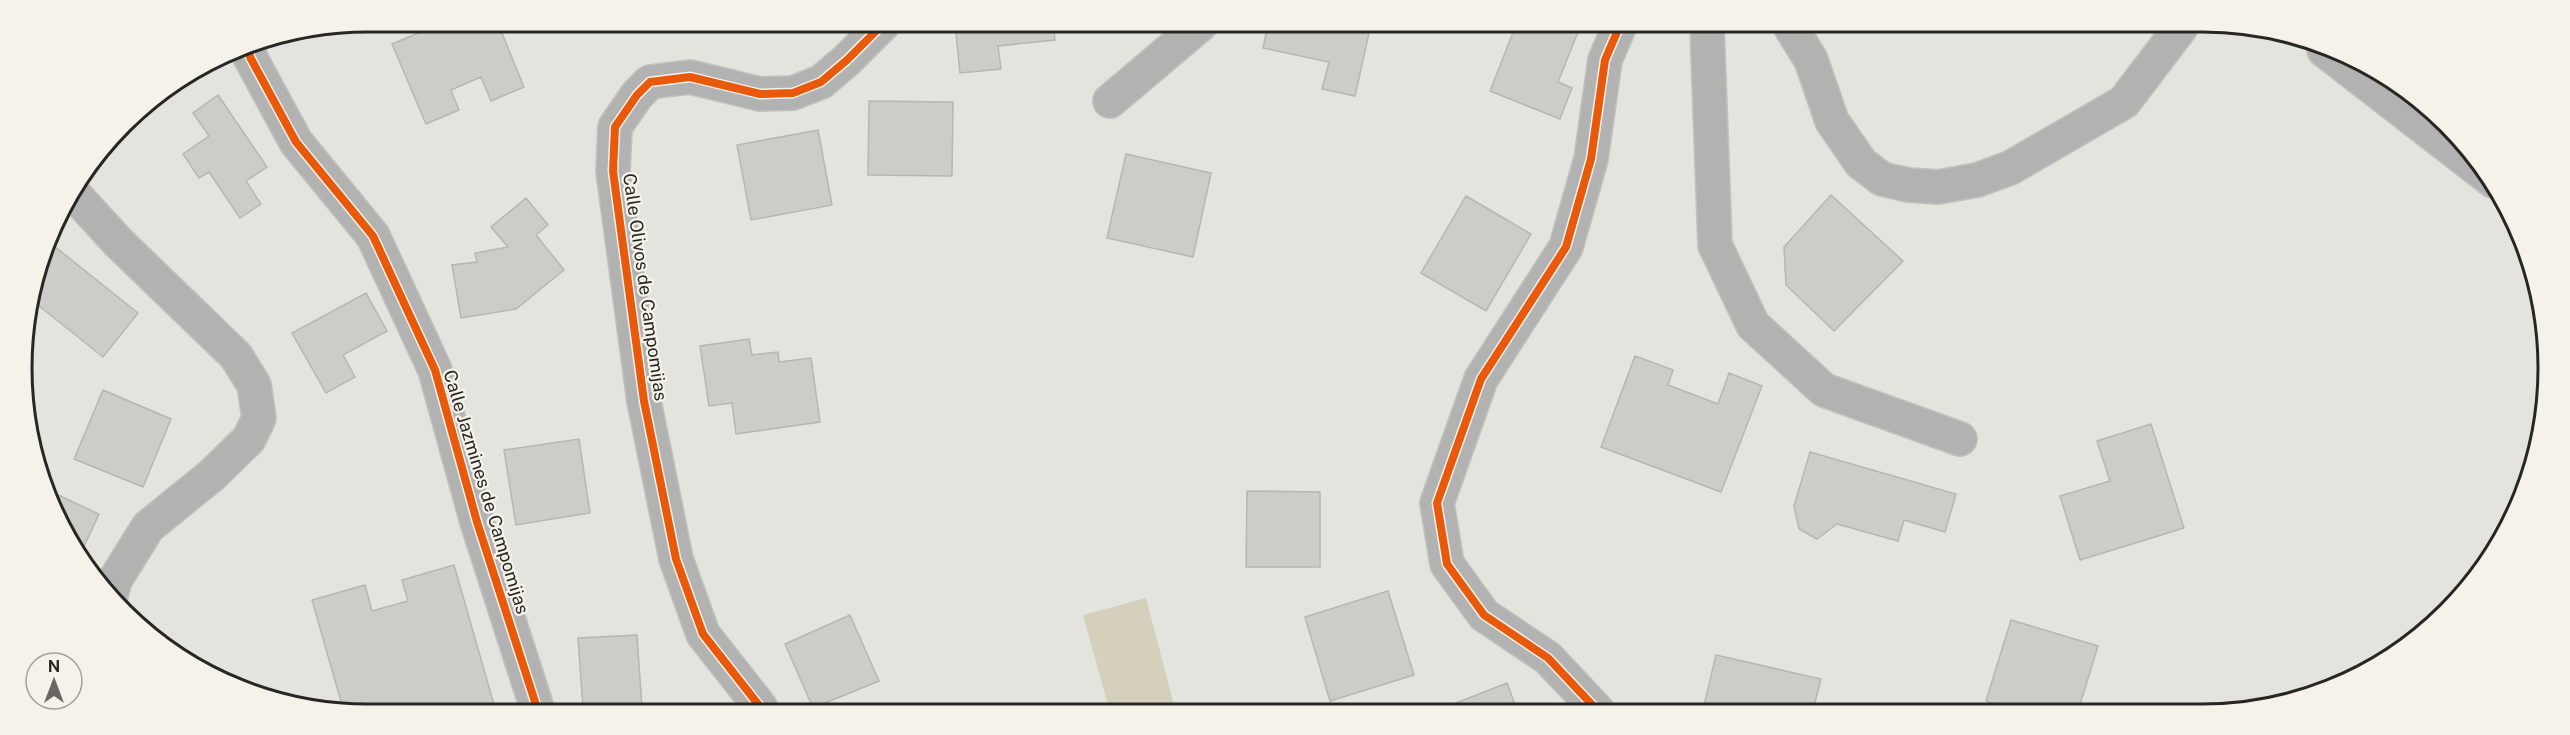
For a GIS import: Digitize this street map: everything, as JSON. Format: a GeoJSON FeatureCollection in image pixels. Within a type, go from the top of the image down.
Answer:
{"type":"FeatureCollection","features":[{"type":"Feature","properties":{"kind":"street","name":"Calle Olivos de Campomijas"},"geometry":{"type":"LineString","coordinates":[[758,704],[703,634],[676,559],[644,401],[613,171],[615,127],[637,95],[650,82],[690,77],[760,94],[793,93],[821,82],[875,32]]}},
{"type":"Feature","properties":{"kind":"street"},"geometry":{"type":"LineString","coordinates":[[1110,101],[1192,32]]}},
{"type":"Feature","properties":{"kind":"street"},"geometry":{"type":"LineString","coordinates":[[1591,704],[1548,658],[1484,615],[1447,564],[1437,503],[1481,380],[1566,247],[1591,159],[1605,60],[1617,32]]}},
{"type":"Feature","properties":{"kind":"street"},"geometry":{"type":"LineString","coordinates":[[1707,32],[1715,245],[1753,325],[1824,390],[1960,439]]}},
{"type":"Feature","properties":{"kind":"street"},"geometry":{"type":"LineString","coordinates":[[1794,32],[1811,60],[1832,121],[1861,164],[1882,178],[1908,185],[1938,187],[1977,180],[2010,168],[2124,102],[2177,32]]}},
{"type":"Feature","properties":{"kind":"street","name":"Calle Jazmines de Campomijas"},"geometry":{"type":"LineString","coordinates":[[250,53],[296,142],[374,236],[435,370],[477,522],[536,704]]}},
{"type":"Feature","properties":{"kind":"street"},"geometry":{"type":"LineString","coordinates":[[2336,59],[2468,161]]}},
{"type":"Feature","properties":{"kind":"street"},"geometry":{"type":"LineString","coordinates":[[78,198],[118,242],[236,356],[254,385],[259,418],[249,439],[234,454],[148,527],[115,580],[113,587]]}},
{"type":"Feature","properties":{"kind":"shaded area"},"geometry":{"type":"Polygon","coordinates":[[[1146,598],[1174,704],[1108,704],[1083,615],[1146,598]]]}},
{"type":"Feature","properties":{"kind":"building"},"geometry":{"type":"Polygon","coordinates":[[[421,32],[502,32],[524,87],[491,101],[481,77],[451,90],[459,110],[426,124],[392,44],[421,32]]]}},
{"type":"Feature","properties":{"kind":"building"},"geometry":{"type":"Polygon","coordinates":[[[956,32],[1054,32],[1055,40],[998,46],[1001,69],[960,73],[956,32]]]}},
{"type":"Feature","properties":{"kind":"building"},"geometry":{"type":"Polygon","coordinates":[[[1266,32],[1369,32],[1355,96],[1322,89],[1329,62],[1263,48],[1266,32]]]}},
{"type":"Feature","properties":{"kind":"building"},"geometry":{"type":"Polygon","coordinates":[[[1513,32],[1578,32],[1558,82],[1572,88],[1560,119],[1490,91],[1513,32]]]}},
{"type":"Feature","properties":{"kind":"building"},"geometry":{"type":"Polygon","coordinates":[[[218,95],[267,167],[246,181],[261,204],[240,218],[209,172],[199,178],[183,154],[209,136],[193,113],[218,95]]]}},
{"type":"Feature","properties":{"kind":"building"},"geometry":{"type":"Polygon","coordinates":[[[869,101],[953,102],[952,176],[868,175],[869,101]]]}},
{"type":"Feature","properties":{"kind":"building"},"geometry":{"type":"Polygon","coordinates":[[[818,130],[832,205],[751,220],[737,145],[818,130]]]}},
{"type":"Feature","properties":{"kind":"building"},"geometry":{"type":"Polygon","coordinates":[[[1126,154],[1211,173],[1193,257],[1107,238],[1126,154]]]}},
{"type":"Feature","properties":{"kind":"building"},"geometry":{"type":"Polygon","coordinates":[[[1831,195],[1903,261],[1834,331],[1786,285],[1784,247],[1831,195]]]}},
{"type":"Feature","properties":{"kind":"building"},"geometry":{"type":"Polygon","coordinates":[[[1466,196],[1531,234],[1486,311],[1421,273],[1466,196]]]}},
{"type":"Feature","properties":{"kind":"building"},"geometry":{"type":"Polygon","coordinates":[[[526,198],[548,225],[536,235],[564,270],[516,309],[461,318],[452,265],[477,262],[475,253],[508,247],[491,227],[526,198]]]}},
{"type":"Feature","properties":{"kind":"building"},"geometry":{"type":"Polygon","coordinates":[[[54,246],[138,313],[103,357],[38,305],[54,246]]]}},
{"type":"Feature","properties":{"kind":"building"},"geometry":{"type":"Polygon","coordinates":[[[366,293],[387,331],[343,355],[355,377],[326,393],[292,333],[366,293]]]}},
{"type":"Feature","properties":{"kind":"building"},"geometry":{"type":"Polygon","coordinates":[[[749,339],[752,355],[778,352],[779,362],[811,358],[820,422],[736,434],[732,403],[709,406],[700,346],[749,339]]]}},
{"type":"Feature","properties":{"kind":"building"},"geometry":{"type":"Polygon","coordinates":[[[1635,356],[1673,370],[1668,385],[1718,404],[1729,373],[1762,386],[1721,492],[1601,447],[1635,356]]]}},
{"type":"Feature","properties":{"kind":"building"},"geometry":{"type":"Polygon","coordinates":[[[103,390],[171,419],[143,487],[74,459],[103,390]]]}},
{"type":"Feature","properties":{"kind":"building"},"geometry":{"type":"Polygon","coordinates":[[[2151,424],[2184,528],[2080,560],[2060,496],[2110,481],[2097,441],[2151,424]]]}},
{"type":"Feature","properties":{"kind":"building"},"geometry":{"type":"Polygon","coordinates":[[[579,439],[590,513],[516,525],[504,450],[579,439]]]}},
{"type":"Feature","properties":{"kind":"building"},"geometry":{"type":"Polygon","coordinates":[[[1810,452],[1956,494],[1945,532],[1904,520],[1898,541],[1837,524],[1817,539],[1799,529],[1794,506],[1810,452]]]}},
{"type":"Feature","properties":{"kind":"building"},"geometry":{"type":"Polygon","coordinates":[[[1247,491],[1320,492],[1320,567],[1246,567],[1247,491]]]}},
{"type":"Feature","properties":{"kind":"building"},"geometry":{"type":"Polygon","coordinates":[[[56,494],[99,514],[84,547],[56,494]]]}},
{"type":"Feature","properties":{"kind":"building"},"geometry":{"type":"Polygon","coordinates":[[[454,565],[494,704],[341,703],[312,600],[365,585],[372,611],[408,601],[402,580],[454,565]]]}},
{"type":"Feature","properties":{"kind":"building"},"geometry":{"type":"Polygon","coordinates":[[[1388,591],[1414,675],[1330,701],[1305,617],[1388,591]]]}},
{"type":"Feature","properties":{"kind":"building"},"geometry":{"type":"Polygon","coordinates":[[[850,615],[879,681],[823,704],[811,704],[785,644],[850,615]]]}},
{"type":"Feature","properties":{"kind":"building"},"geometry":{"type":"Polygon","coordinates":[[[2011,620],[2098,646],[2080,704],[1996,704],[1986,701],[2011,620]]]}},
{"type":"Feature","properties":{"kind":"building"},"geometry":{"type":"Polygon","coordinates":[[[637,635],[642,704],[583,704],[578,638],[637,635]]]}},
{"type":"Feature","properties":{"kind":"building"},"geometry":{"type":"Polygon","coordinates":[[[1716,655],[1821,679],[1815,704],[1704,704],[1716,655]]]}},
{"type":"Feature","properties":{"kind":"building"},"geometry":{"type":"Polygon","coordinates":[[[1507,683],[1515,704],[1453,704],[1507,683]]]}},
{"type":"Feature","properties":{"kind":"cycle path"},"geometry":{"type":"LineString","coordinates":[[758,704],[703,634],[676,559],[644,401],[613,171],[615,127],[637,95],[650,82],[690,77],[760,94],[793,93],[821,82],[875,32]]}},
{"type":"Feature","properties":{"kind":"cycle path"},"geometry":{"type":"LineString","coordinates":[[1591,704],[1548,658],[1484,615],[1447,564],[1437,503],[1481,379],[1566,247],[1591,159],[1605,60],[1617,32]]}},
{"type":"Feature","properties":{"kind":"cycle path"},"geometry":{"type":"LineString","coordinates":[[250,53],[296,142],[373,236],[435,370],[477,522],[536,704]]}}]}
